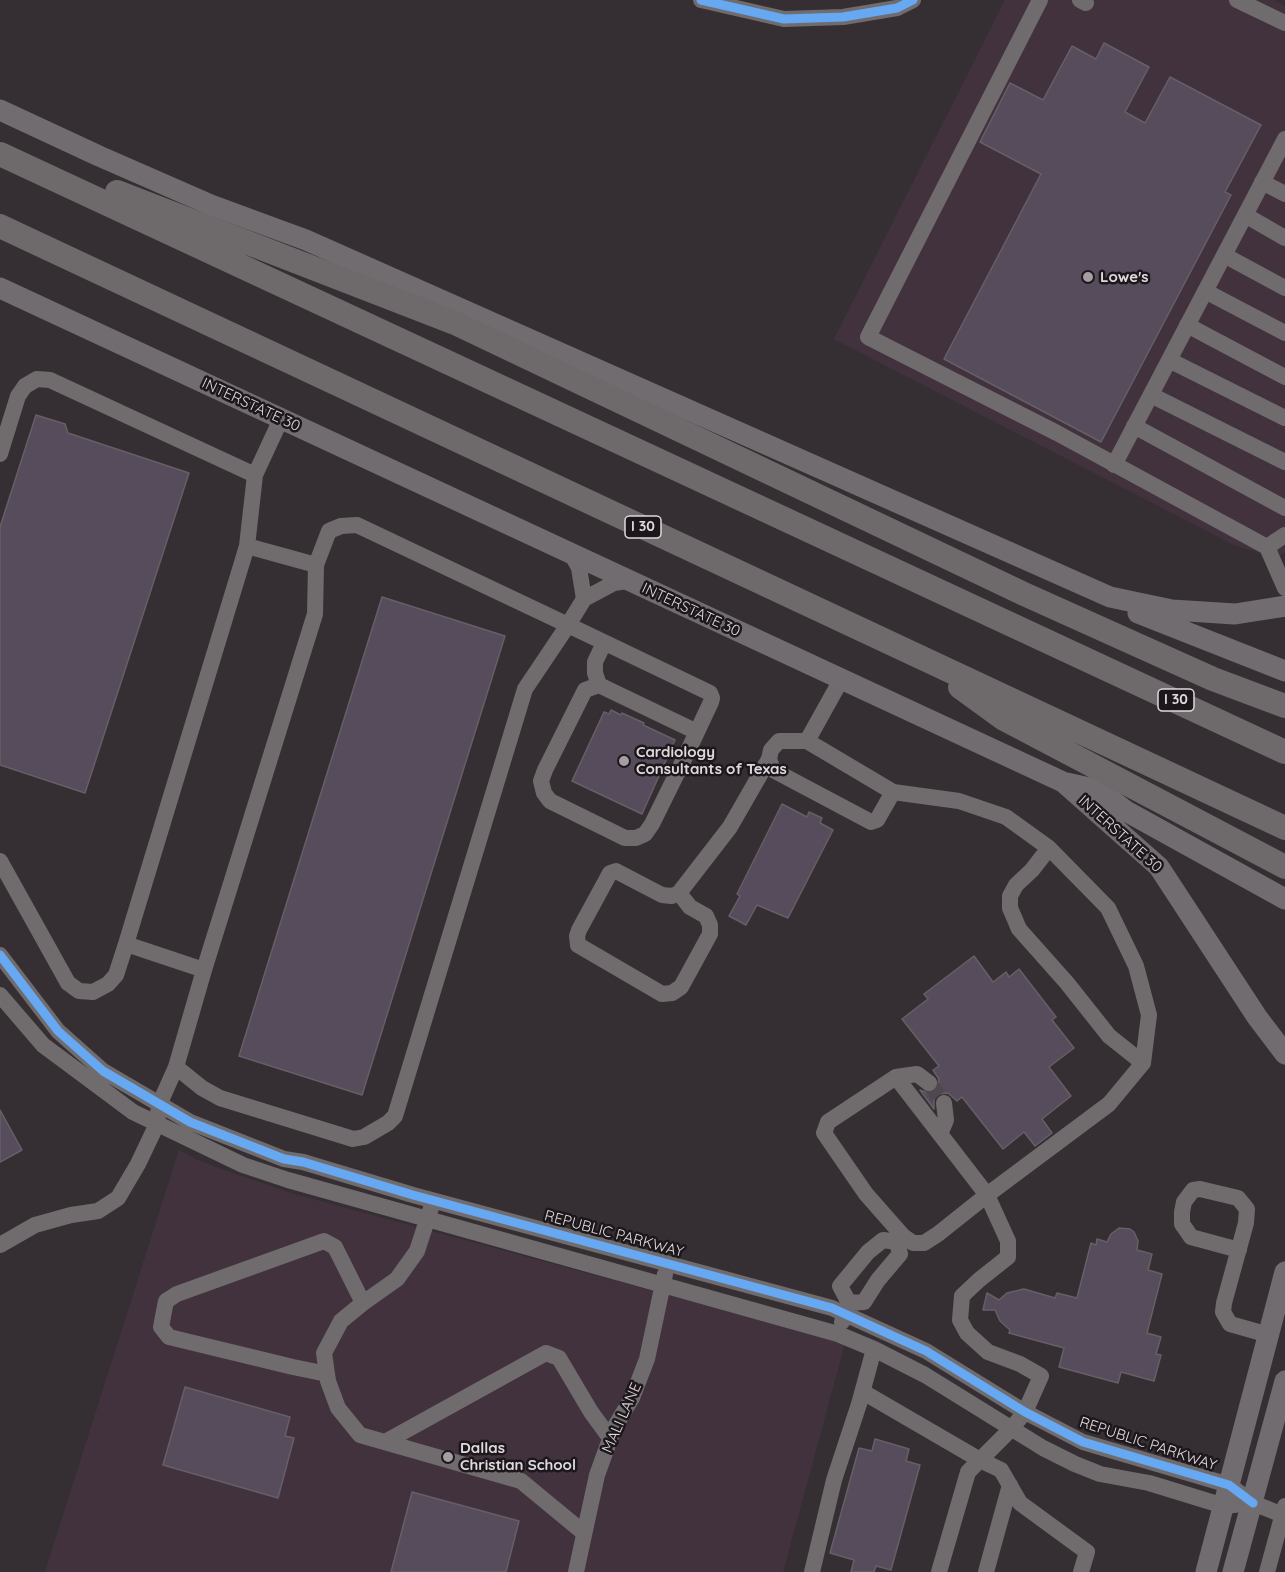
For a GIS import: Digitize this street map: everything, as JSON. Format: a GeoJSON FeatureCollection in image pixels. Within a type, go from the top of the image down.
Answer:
{"type":"FeatureCollection","features":[{"type":"Feature","properties":{"kind":"highway"},"geometry":{"type":"LineString","coordinates":[[7,158],[55,168],[455,323],[1034,599],[1213,679],[1285,706]]}},
{"type":"Feature","properties":{"kind":"highway","name":"I 30"},"geometry":{"type":"LineString","coordinates":[[7,158],[1285,752]]}},
{"type":"Feature","properties":{"kind":"highway","name":"I 30"},"geometry":{"type":"LineString","coordinates":[[0,226],[1285,828]]}},
{"type":"Feature","properties":{"kind":"highway"},"geometry":{"type":"LineString","coordinates":[[917,655],[1004,719],[1285,867]]}},
{"type":"Feature","properties":{"kind":"main road"},"geometry":{"type":"LineString","coordinates":[[0,110],[211,205],[317,245],[1110,597],[1144,616],[1285,671]]}},
{"type":"Feature","properties":{"kind":"main road","name":"INTERSTATE 30"},"geometry":{"type":"LineString","coordinates":[[0,288],[1063,782],[1159,867],[1257,1017],[1285,1053]]}},
{"type":"Feature","properties":{"kind":"main road"},"geometry":{"type":"LineString","coordinates":[[1110,597],[1172,610],[1235,614],[1285,606]]}},
{"type":"Feature","properties":{"kind":"main road"},"geometry":{"type":"LineString","coordinates":[[1063,782],[1098,790],[1126,811],[1285,898]]}},
{"type":"Feature","properties":{"kind":"main road"},"geometry":{"type":"LineString","coordinates":[[1206,1572],[1274,1334],[1285,1272]]}},
{"type":"Feature","properties":{"kind":"main road"},"geometry":{"type":"LineString","coordinates":[[1233,1572],[1285,1381]]}},
{"type":"Feature","properties":{"kind":"street"},"geometry":{"type":"LineString","coordinates":[[702,0],[784,19],[843,17],[897,8],[913,0]]}},
{"type":"Feature","properties":{"kind":"street"},"geometry":{"type":"LineString","coordinates":[[1040,0],[868,337],[1056,433],[1267,547],[1285,588]]}},
{"type":"Feature","properties":{"kind":"street"},"geometry":{"type":"LineString","coordinates":[[1238,0],[1285,23]]}},
{"type":"Feature","properties":{"kind":"street"},"geometry":{"type":"LineString","coordinates":[[1114,465],[1284,144]]}},
{"type":"Feature","properties":{"kind":"street"},"geometry":{"type":"LineString","coordinates":[[1262,182],[1285,194]]}},
{"type":"Feature","properties":{"kind":"street"},"geometry":{"type":"LineString","coordinates":[[1245,215],[1285,238]]}},
{"type":"Feature","properties":{"kind":"street"},"geometry":{"type":"LineString","coordinates":[[1224,255],[1285,288]]}},
{"type":"Feature","properties":{"kind":"street"},"geometry":{"type":"LineString","coordinates":[[1205,291],[1285,333]]}},
{"type":"Feature","properties":{"kind":"street"},"geometry":{"type":"LineString","coordinates":[[1187,325],[1285,377]]}},
{"type":"Feature","properties":{"kind":"street"},"geometry":{"type":"LineString","coordinates":[[1169,360],[1285,418]]}},
{"type":"Feature","properties":{"kind":"street"},"geometry":{"type":"LineString","coordinates":[[0,454],[18,396],[25,386],[37,380],[50,380],[255,475]]}},
{"type":"Feature","properties":{"kind":"street"},"geometry":{"type":"LineString","coordinates":[[1151,395],[1285,462]]}},
{"type":"Feature","properties":{"kind":"street"},"geometry":{"type":"LineString","coordinates":[[0,861],[68,982],[79,991],[93,992],[108,984],[116,975],[126,945],[247,546],[255,475],[281,419]]}},
{"type":"Feature","properties":{"kind":"street"},"geometry":{"type":"LineString","coordinates":[[1134,426],[1285,508]]}},
{"type":"Feature","properties":{"kind":"street"},"geometry":{"type":"LineString","coordinates":[[0,1245],[35,1226],[71,1215],[98,1211],[118,1198],[138,1164],[157,1124],[159,1105],[176,1067],[315,614],[316,565],[329,531],[341,526],[357,525],[710,693],[711,702],[697,732],[652,824],[645,834],[636,838],[625,838],[550,801],[544,793],[541,781],[585,690],[599,685],[697,732]]}},
{"type":"Feature","properties":{"kind":"street"},"geometry":{"type":"LineString","coordinates":[[1267,547],[1285,535]]}},
{"type":"Feature","properties":{"kind":"street"},"geometry":{"type":"LineString","coordinates":[[247,546],[316,565]]}},
{"type":"Feature","properties":{"kind":"street"},"geometry":{"type":"LineString","coordinates":[[572,555],[579,568],[584,599]]}},
{"type":"Feature","properties":{"kind":"street"},"geometry":{"type":"LineString","coordinates":[[176,1067],[202,1088],[220,1098],[353,1139],[364,1137],[388,1123],[395,1116],[525,689],[584,599],[614,583],[627,580]]}},
{"type":"Feature","properties":{"kind":"street"},"geometry":{"type":"LineString","coordinates":[[599,685],[595,673],[595,662],[604,643]]}},
{"type":"Feature","properties":{"kind":"street"},"geometry":{"type":"LineString","coordinates":[[807,741],[841,680]]}},
{"type":"Feature","properties":{"kind":"street"},"geometry":{"type":"LineString","coordinates":[[679,893],[690,907],[706,916],[710,925],[710,934],[681,987],[672,993],[662,994],[578,945],[579,930],[610,873],[616,871],[662,895],[672,896],[679,893],[730,827],[769,759],[771,750],[779,741],[807,741],[893,792],[959,801],[1006,817],[1049,848],[1108,908],[1136,966],[1149,1015],[1143,1063],[1109,1104],[924,1243],[913,1243],[900,1239],[883,1240],[868,1252],[840,1286],[847,1309],[838,1334]]}},
{"type":"Feature","properties":{"kind":"street"},"geometry":{"type":"LineString","coordinates":[[769,759],[773,770],[871,822],[877,820],[893,792]]}},
{"type":"Feature","properties":{"kind":"street"},"geometry":{"type":"LineString","coordinates":[[1049,848],[1032,870],[1016,885],[1010,896],[1010,908],[1018,929],[1109,1036],[1143,1063]]}},
{"type":"Feature","properties":{"kind":"street"},"geometry":{"type":"LineString","coordinates":[[126,945],[204,970]]}},
{"type":"Feature","properties":{"kind":"street","name":"REPUBLIC PARKWAY"},"geometry":{"type":"LineString","coordinates":[[0,956],[58,1031],[103,1071],[190,1122],[284,1159],[303,1162],[434,1201],[832,1308],[847,1309],[926,1351],[1025,1412],[1083,1442],[1229,1485],[1253,1503]]}},
{"type":"Feature","properties":{"kind":"street"},"geometry":{"type":"LineString","coordinates":[[0,995],[43,1045],[133,1112],[243,1165],[288,1180],[838,1334],[925,1375],[1042,1448],[1092,1471],[1149,1484],[1224,1506],[1253,1503],[1284,1510],[1267,1572]]}},
{"type":"Feature","properties":{"kind":"street"},"geometry":{"type":"LineString","coordinates":[[847,1309],[864,1302],[878,1280],[900,1254],[900,1239],[824,1133],[828,1122],[896,1077],[917,1074],[929,1083]]}},
{"type":"Feature","properties":{"kind":"street"},"geometry":{"type":"LineString","coordinates":[[896,1077],[987,1195],[1008,1241],[1008,1257],[963,1296],[960,1320],[967,1333],[988,1352],[1020,1364],[1041,1376],[1025,1412],[968,1472],[939,1572]]}},
{"type":"Feature","properties":{"kind":"street"},"geometry":{"type":"LineString","coordinates":[[940,1134],[946,1120],[944,1103]]}},
{"type":"Feature","properties":{"kind":"street"},"geometry":{"type":"LineString","coordinates":[[434,1201],[417,1251],[397,1280],[341,1321],[324,1353],[327,1374],[338,1408],[360,1435],[521,1481],[584,1533]]}},
{"type":"Feature","properties":{"kind":"street"},"geometry":{"type":"LineString","coordinates":[[327,1374],[169,1337],[160,1327],[165,1301],[177,1294],[324,1241],[335,1247],[363,1303]]}},
{"type":"Feature","properties":{"kind":"street"},"geometry":{"type":"LineString","coordinates":[[1239,1250],[1223,1312],[1230,1324],[1274,1334]]}},
{"type":"Feature","properties":{"kind":"street","name":"MALI LANE"},"geometry":{"type":"LineString","coordinates":[[576,1572],[597,1475],[614,1428],[632,1398],[647,1359],[667,1264]]}},
{"type":"Feature","properties":{"kind":"street"},"geometry":{"type":"LineString","coordinates":[[812,1572],[834,1480],[874,1349]]}},
{"type":"Feature","properties":{"kind":"street"},"geometry":{"type":"LineString","coordinates":[[385,1442],[546,1353],[559,1358],[591,1412],[610,1438]]}},
{"type":"Feature","properties":{"kind":"street"},"geometry":{"type":"LineString","coordinates":[[862,1392],[1001,1470],[1020,1503],[1087,1552],[1081,1572]]}},
{"type":"Feature","properties":{"kind":"street"},"geometry":{"type":"LineString","coordinates":[[986,1572],[1010,1485]]}},
{"type":"Feature","properties":{"kind":"shaded area"},"geometry":{"type":"Polygon","coordinates":[[[1005,0],[1274,0],[1285,6],[1285,552],[1277,557],[1236,546],[834,339],[1005,0]]]}},
{"type":"Feature","properties":{"kind":"shaded area","name":"Dallas Christian School"},"geometry":{"type":"Polygon","coordinates":[[[179,1150],[195,1159],[294,1194],[845,1343],[783,1572],[45,1572],[179,1150]]]}},
{"type":"Feature","properties":{"kind":"building","name":"Lowe's"},"geometry":{"type":"Polygon","coordinates":[[[1104,43],[1149,67],[1125,112],[1145,123],[1170,77],[1261,125],[1225,192],[1231,195],[1101,442],[944,359],[1041,174],[980,142],[1010,83],[1043,100],[1072,46],[1096,59],[1104,43]]]}},
{"type":"Feature","properties":{"kind":"building"},"geometry":{"type":"Polygon","coordinates":[[[36,415],[65,424],[68,433],[189,473],[85,793],[0,765],[0,527],[36,415]]]}},
{"type":"Feature","properties":{"kind":"building"},"geometry":{"type":"Polygon","coordinates":[[[382,597],[505,636],[362,1095],[239,1056],[382,597]]]}},
{"type":"Feature","properties":{"kind":"building","name":"Cardiology Consultants of Texas"},"geometry":{"type":"Polygon","coordinates":[[[611,710],[644,723],[643,725],[675,740],[642,814],[572,781],[604,712],[609,714],[611,710]]]}},
{"type":"Feature","properties":{"kind":"building"},"geometry":{"type":"Polygon","coordinates":[[[782,804],[807,817],[809,812],[822,818],[820,823],[833,830],[788,918],[757,905],[746,925],[729,916],[740,896],[737,894],[782,804]]]}},
{"type":"Feature","properties":{"kind":"building"},"geometry":{"type":"Polygon","coordinates":[[[974,956],[993,982],[1006,972],[1009,977],[1019,969],[1056,1017],[1052,1020],[1074,1048],[1049,1067],[1071,1096],[1042,1119],[1052,1133],[1035,1146],[1024,1132],[1003,1149],[962,1097],[957,1101],[948,1093],[938,1094],[934,1099],[934,1109],[920,1090],[928,1093],[937,1090],[939,1079],[933,1070],[939,1066],[902,1019],[928,999],[924,994],[974,956]]]}},
{"type":"Feature","properties":{"kind":"building"},"geometry":{"type":"Polygon","coordinates":[[[0,1110],[22,1150],[0,1162],[0,1110]]]}},
{"type":"Feature","properties":{"kind":"building"},"geometry":{"type":"Polygon","coordinates":[[[1119,1228],[1130,1229],[1134,1232],[1138,1241],[1137,1250],[1152,1254],[1148,1270],[1162,1274],[1147,1333],[1161,1337],[1156,1354],[1161,1355],[1154,1381],[1121,1372],[1118,1383],[1059,1367],[1064,1348],[1009,1333],[1010,1330],[1000,1321],[995,1310],[983,1310],[987,1293],[999,1300],[1007,1293],[1024,1289],[1055,1298],[1057,1293],[1077,1298],[1091,1243],[1096,1245],[1097,1239],[1107,1242],[1111,1234],[1119,1228]]]}},
{"type":"Feature","properties":{"kind":"building"},"geometry":{"type":"Polygon","coordinates":[[[185,1387],[290,1417],[285,1436],[294,1438],[278,1498],[163,1465],[185,1387]]]}},
{"type":"Feature","properties":{"kind":"building"},"geometry":{"type":"Polygon","coordinates":[[[875,1439],[909,1449],[906,1461],[920,1465],[891,1570],[876,1566],[874,1572],[851,1572],[854,1560],[830,1553],[859,1448],[872,1451],[875,1439]]]}},
{"type":"Feature","properties":{"kind":"building"},"geometry":{"type":"Polygon","coordinates":[[[412,1492],[519,1521],[506,1572],[391,1572],[412,1492]]]}},
{"type":"Feature","properties":{"kind":"tunnel"},"geometry":{"type":"LineString","coordinates":[[929,1083],[944,1103]]}},
{"type":"Feature","properties":{"kind":"cycle path"},"geometry":{"type":"LineString","coordinates":[[701,0],[784,19],[843,17],[897,8],[913,0]]}},
{"type":"Feature","properties":{"kind":"cycle path"},"geometry":{"type":"LineString","coordinates":[[0,955],[58,1031],[103,1071],[190,1122],[284,1159],[303,1162],[413,1195],[832,1308],[926,1351],[1025,1412],[1083,1442],[1229,1485],[1253,1503]]}},
{"type":"Feature","properties":{"kind":"place","name":"Lowe's"},"geometry":{"type":"Point","coordinates":[1088,277]}},
{"type":"Feature","properties":{"kind":"place","name":"Cardiology Consultants of Texas"},"geometry":{"type":"Point","coordinates":[624,761]}},
{"type":"Feature","properties":{"kind":"place","name":"Dallas Christian School"},"geometry":{"type":"Point","coordinates":[448,1457]}}]}
